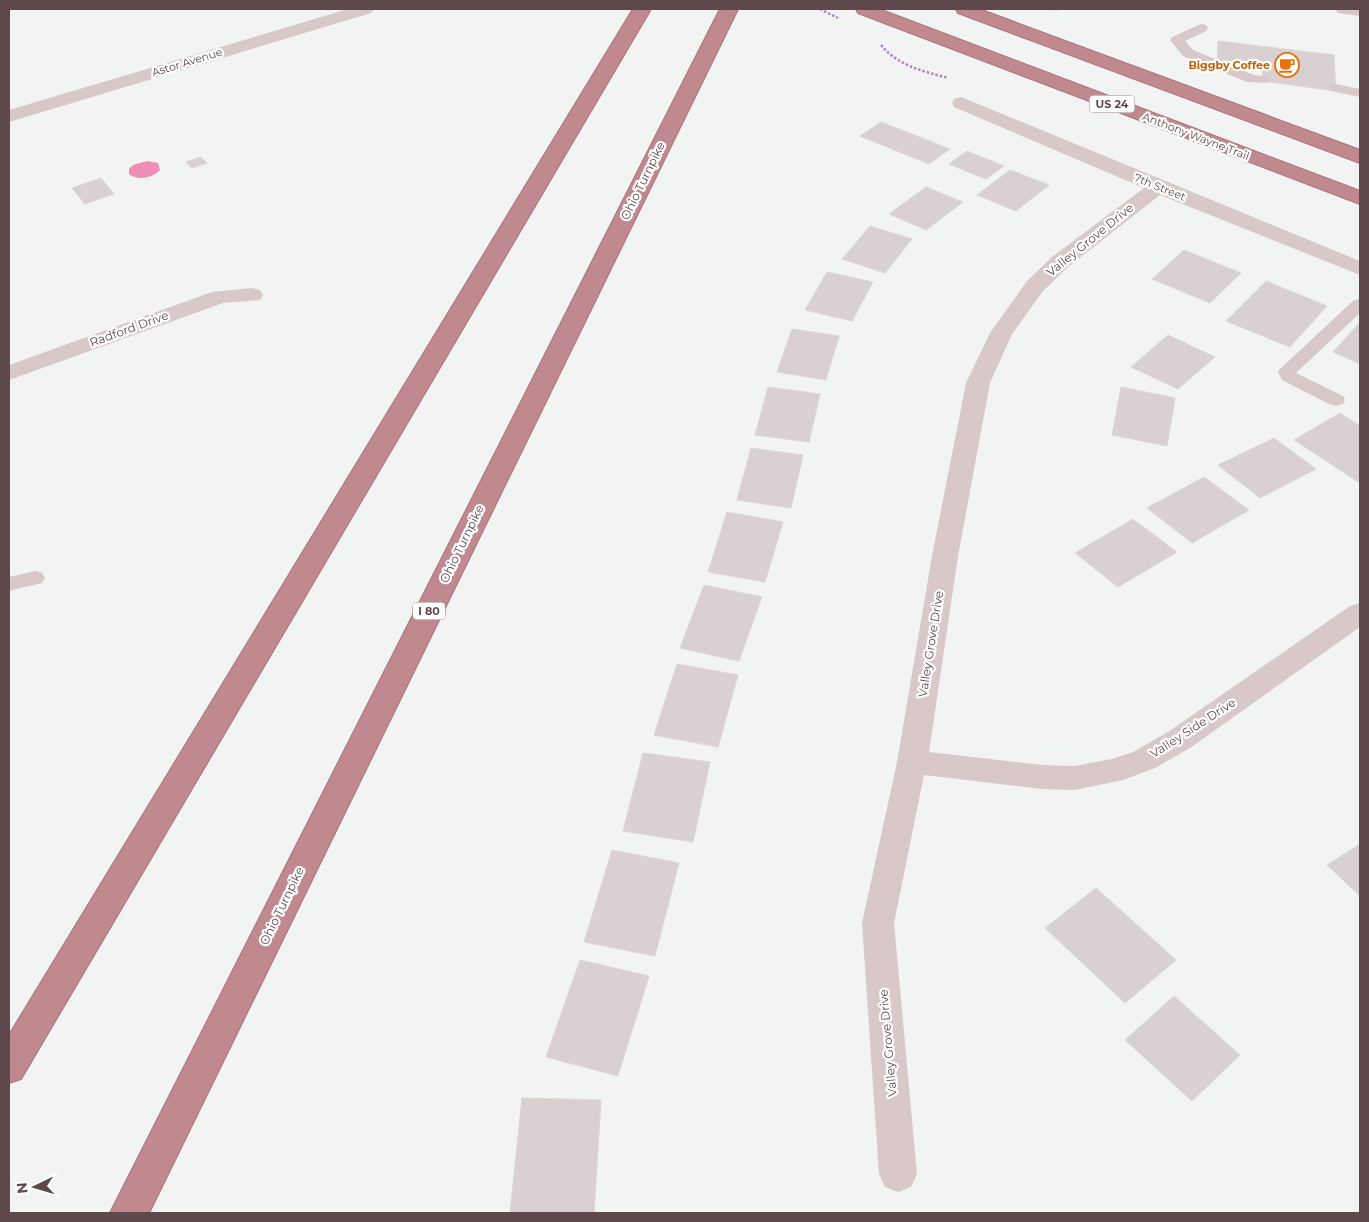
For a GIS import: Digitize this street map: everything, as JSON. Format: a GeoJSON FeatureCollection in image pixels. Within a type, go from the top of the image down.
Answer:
{"type":"FeatureCollection","features":[{"type":"Feature","properties":{"kind":"highway"},"geometry":{"type":"LineString","coordinates":[[9,1067],[642,9]]}},
{"type":"Feature","properties":{"kind":"highway","name":"Ohio Turnpike"},"geometry":{"type":"LineString","coordinates":[[129,1213],[729,9]]}},
{"type":"Feature","properties":{"kind":"highway","name":"Anthony Wayne Trail"},"geometry":{"type":"LineString","coordinates":[[864,9],[1360,198]]}},
{"type":"Feature","properties":{"kind":"highway"},"geometry":{"type":"LineString","coordinates":[[964,9],[1355,152]]}},
{"type":"Feature","properties":{"kind":"street","name":"Astor Avenue"},"geometry":{"type":"LineString","coordinates":[[9,116],[365,9]]}},
{"type":"Feature","properties":{"kind":"street"},"geometry":{"type":"LineString","coordinates":[[1344,9],[1360,11]]}},
{"type":"Feature","properties":{"kind":"street","name":"7th Street"},"geometry":{"type":"LineString","coordinates":[[961,103],[1158,187],[1360,269]]}},
{"type":"Feature","properties":{"kind":"street","name":"Valley Grove Drive"},"geometry":{"type":"LineString","coordinates":[[898,1174],[878,923],[912,762],[945,556],[978,384],[987,360],[1001,333],[1035,286],[1060,262],[1158,187]]}},
{"type":"Feature","properties":{"kind":"street","name":"Radford Drive"},"geometry":{"type":"LineString","coordinates":[[9,373],[220,297],[252,295]]}},
{"type":"Feature","properties":{"kind":"street","name":"Valley Side Drive"},"geometry":{"type":"LineString","coordinates":[[912,762],[1042,778],[1075,778],[1128,766],[1144,760],[1179,740],[1360,613]]}},
{"type":"Feature","properties":{"kind":"lane"},"geometry":{"type":"LineString","coordinates":[[1201,28],[1178,40],[1188,53],[1252,79],[1263,80]]}},
{"type":"Feature","properties":{"kind":"lane"},"geometry":{"type":"LineString","coordinates":[[1336,88],[1360,93]]}},
{"type":"Feature","properties":{"kind":"lane"},"geometry":{"type":"LineString","coordinates":[[1336,400],[1293,379],[1288,376],[1287,372],[1360,304]]}},
{"type":"Feature","properties":{"kind":"lane"},"geometry":{"type":"LineString","coordinates":[[9,584],[35,578]]}},
{"type":"Feature","properties":{"kind":"path"},"geometry":{"type":"LineString","coordinates":[[820,9],[824,10]]}},
{"type":"Feature","properties":{"kind":"shaded area"},"geometry":{"type":"Polygon","coordinates":[[[147,161],[158,163],[160,170],[145,178],[129,174],[129,169],[133,165],[147,161]]]}},
{"type":"Feature","properties":{"kind":"building","name":"Biggby Coffee"},"geometry":{"type":"Polygon","coordinates":[[[1218,41],[1334,55],[1336,91],[1263,81],[1262,67],[1217,62],[1218,41]]]}},
{"type":"Feature","properties":{"kind":"building"},"geometry":{"type":"Polygon","coordinates":[[[881,122],[950,149],[929,164],[860,136],[881,122]]]}},
{"type":"Feature","properties":{"kind":"building"},"geometry":{"type":"Polygon","coordinates":[[[967,151],[1004,166],[986,179],[949,164],[967,151]]]}},
{"type":"Feature","properties":{"kind":"building"},"geometry":{"type":"Polygon","coordinates":[[[201,157],[207,163],[192,168],[186,162],[201,157]]]}},
{"type":"Feature","properties":{"kind":"building"},"geometry":{"type":"Polygon","coordinates":[[[1010,170],[1049,185],[1016,211],[977,195],[1010,170]]]}},
{"type":"Feature","properties":{"kind":"building"},"geometry":{"type":"Polygon","coordinates":[[[101,178],[114,194],[85,204],[72,188],[101,178]]]}},
{"type":"Feature","properties":{"kind":"building"},"geometry":{"type":"Polygon","coordinates":[[[926,187],[963,202],[926,230],[889,214],[926,187]]]}},
{"type":"Feature","properties":{"kind":"building"},"geometry":{"type":"Polygon","coordinates":[[[870,226],[912,239],[885,273],[842,259],[870,226]]]}},
{"type":"Feature","properties":{"kind":"building"},"geometry":{"type":"Polygon","coordinates":[[[1184,250],[1241,273],[1210,303],[1152,279],[1184,250]]]}},
{"type":"Feature","properties":{"kind":"building"},"geometry":{"type":"Polygon","coordinates":[[[827,272],[873,282],[852,321],[805,310],[827,272]]]}},
{"type":"Feature","properties":{"kind":"building"},"geometry":{"type":"Polygon","coordinates":[[[1266,281],[1327,306],[1290,347],[1226,321],[1266,281]]]}},
{"type":"Feature","properties":{"kind":"building"},"geometry":{"type":"Polygon","coordinates":[[[1360,322],[1360,364],[1333,352],[1360,322]]]}},
{"type":"Feature","properties":{"kind":"building"},"geometry":{"type":"Polygon","coordinates":[[[792,329],[839,336],[826,380],[777,372],[792,329]]]}},
{"type":"Feature","properties":{"kind":"building"},"geometry":{"type":"Polygon","coordinates":[[[1168,335],[1215,357],[1178,389],[1131,367],[1168,335]]]}},
{"type":"Feature","properties":{"kind":"building"},"geometry":{"type":"Polygon","coordinates":[[[768,387],[820,394],[809,442],[755,435],[768,387]]]}},
{"type":"Feature","properties":{"kind":"building"},"geometry":{"type":"Polygon","coordinates":[[[1121,387],[1175,398],[1167,446],[1112,435],[1121,387]]]}},
{"type":"Feature","properties":{"kind":"building"},"geometry":{"type":"Polygon","coordinates":[[[1340,413],[1360,426],[1360,483],[1294,440],[1340,413]]]}},
{"type":"Feature","properties":{"kind":"building"},"geometry":{"type":"Polygon","coordinates":[[[1274,438],[1316,469],[1260,498],[1218,465],[1274,438]]]}},
{"type":"Feature","properties":{"kind":"building"},"geometry":{"type":"Polygon","coordinates":[[[751,448],[803,455],[791,508],[737,500],[751,448]]]}},
{"type":"Feature","properties":{"kind":"building"},"geometry":{"type":"Polygon","coordinates":[[[1204,477],[1249,510],[1192,543],[1147,508],[1204,477]]]}},
{"type":"Feature","properties":{"kind":"building"},"geometry":{"type":"Polygon","coordinates":[[[727,512],[783,522],[765,582],[708,572],[727,512]]]}},
{"type":"Feature","properties":{"kind":"building"},"geometry":{"type":"Polygon","coordinates":[[[1133,519],[1177,552],[1118,587],[1075,553],[1133,519]]]}},
{"type":"Feature","properties":{"kind":"building"},"geometry":{"type":"Polygon","coordinates":[[[704,585],[762,597],[739,661],[680,648],[704,585]]]}},
{"type":"Feature","properties":{"kind":"building"},"geometry":{"type":"Polygon","coordinates":[[[677,664],[738,675],[718,747],[654,735],[677,664]]]}},
{"type":"Feature","properties":{"kind":"building"},"geometry":{"type":"Polygon","coordinates":[[[643,753],[710,762],[693,842],[623,831],[643,753]]]}},
{"type":"Feature","properties":{"kind":"building"},"geometry":{"type":"Polygon","coordinates":[[[1360,844],[1360,896],[1327,865],[1360,844]]]}},
{"type":"Feature","properties":{"kind":"building"},"geometry":{"type":"Polygon","coordinates":[[[612,850],[679,863],[655,956],[584,942],[612,850]]]}},
{"type":"Feature","properties":{"kind":"building"},"geometry":{"type":"Polygon","coordinates":[[[1096,888],[1176,960],[1125,1003],[1045,928],[1096,888]]]}},
{"type":"Feature","properties":{"kind":"building"},"geometry":{"type":"Polygon","coordinates":[[[580,960],[649,976],[618,1076],[546,1057],[580,960]]]}},
{"type":"Feature","properties":{"kind":"building"},"geometry":{"type":"Polygon","coordinates":[[[1174,996],[1240,1055],[1192,1101],[1125,1040],[1174,996]]]}},
{"type":"Feature","properties":{"kind":"building"},"geometry":{"type":"Polygon","coordinates":[[[522,1098],[601,1100],[594,1213],[510,1213],[522,1098]]]}},
{"type":"Feature","properties":{"kind":"place","name":"Biggby Coffee"},"geometry":{"type":"Point","coordinates":[1287,65]}}]}
